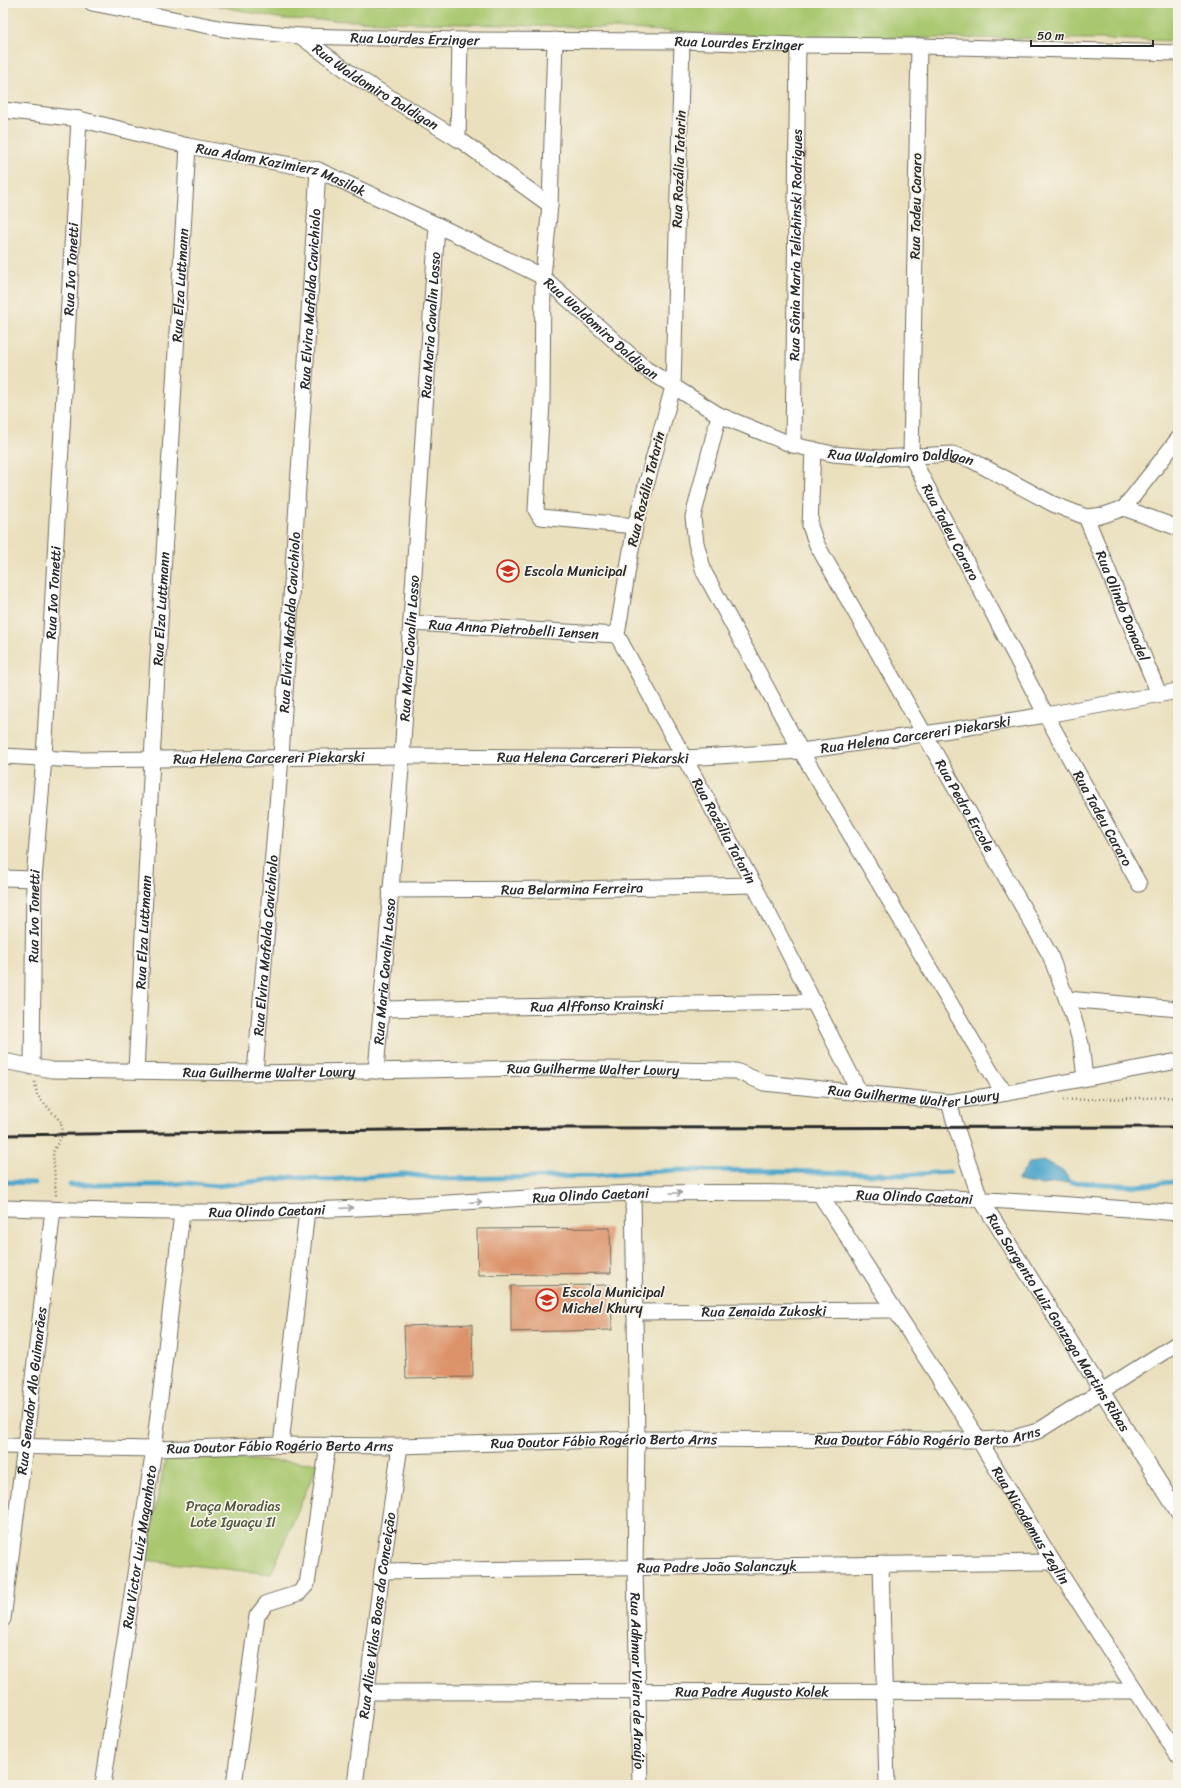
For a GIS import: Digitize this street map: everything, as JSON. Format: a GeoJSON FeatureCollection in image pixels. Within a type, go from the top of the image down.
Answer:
{"type":"FeatureCollection","features":[{"type":"Feature","properties":{"kind":"street","name":"Rua Waldomiro Daldigan"},"geometry":{"type":"LineString","coordinates":[[92,3],[224,29],[300,36],[353,75],[458,139],[550,205],[543,277],[646,369],[720,415],[761,434],[793,445],[833,454],[881,458],[952,454],[971,460],[1053,504],[1086,517],[1104,515],[1124,508]]}},
{"type":"Feature","properties":{"kind":"street","name":"Rua Lourdes Erzinger"},"geometry":{"type":"LineString","coordinates":[[300,36],[460,40],[682,41],[798,46],[919,46],[1178,53]]}},
{"type":"Feature","properties":{"kind":"street"},"geometry":{"type":"LineString","coordinates":[[458,139],[460,40]]}},
{"type":"Feature","properties":{"kind":"street"},"geometry":{"type":"LineString","coordinates":[[550,205],[555,40]]}},
{"type":"Feature","properties":{"kind":"street","name":"Rua Rozália Tatarin"},"geometry":{"type":"LineString","coordinates":[[682,41],[673,387],[635,526],[617,635],[754,885],[812,1002],[860,1093]]}},
{"type":"Feature","properties":{"kind":"street","name":"Rua Sônia Maria Telichinski Rodrigues"},"geometry":{"type":"LineString","coordinates":[[793,445],[798,46]]}},
{"type":"Feature","properties":{"kind":"street","name":"Rua Tadeu Cararo"},"geometry":{"type":"LineString","coordinates":[[919,46],[912,456],[1046,715],[1138,884]]}},
{"type":"Feature","properties":{"kind":"street","name":"Rua Adam Kazimierz Masilak"},"geometry":{"type":"LineString","coordinates":[[3,110],[79,119],[188,146],[318,170],[437,225],[543,277]]}},
{"type":"Feature","properties":{"kind":"street","name":"Rua Ivo Tonetti"},"geometry":{"type":"LineString","coordinates":[[32,1067],[34,879],[44,758],[79,119]]}},
{"type":"Feature","properties":{"kind":"street","name":"Rua Elza Luttmann"},"geometry":{"type":"LineString","coordinates":[[136,1071],[152,759],[188,146]]}},
{"type":"Feature","properties":{"kind":"street","name":"Rua Elvira Mafalda Cavichiolo"},"geometry":{"type":"LineString","coordinates":[[255,1073],[281,757],[318,170]]}},
{"type":"Feature","properties":{"kind":"street","name":"Rua Maria Cavalin Losso"},"geometry":{"type":"LineString","coordinates":[[376,1071],[402,756],[437,225]]}},
{"type":"Feature","properties":{"kind":"street"},"geometry":{"type":"LineString","coordinates":[[543,277],[542,402],[537,514],[540,517],[635,526]]}},
{"type":"Feature","properties":{"kind":"street"},"geometry":{"type":"LineString","coordinates":[[720,415],[693,516],[696,544],[704,572],[800,750],[998,1084],[1007,1093]]}},
{"type":"Feature","properties":{"kind":"street"},"geometry":{"type":"LineString","coordinates":[[1178,439],[1124,508],[1178,528]]}},
{"type":"Feature","properties":{"kind":"street","name":"Rua Pedro Ercole"},"geometry":{"type":"LineString","coordinates":[[813,449],[810,526],[817,545],[1050,954],[1067,999],[1081,1044],[1085,1078]]}},
{"type":"Feature","properties":{"kind":"street","name":"Rua Olindo Donadel"},"geometry":{"type":"LineString","coordinates":[[1086,517],[1159,694]]}},
{"type":"Feature","properties":{"kind":"street","name":"Rua Anna Pietrobelli Iensen"},"geometry":{"type":"LineString","coordinates":[[411,624],[617,635]]}},
{"type":"Feature","properties":{"kind":"street","name":"Rua Helena Carcereri Piekarski"},"geometry":{"type":"LineString","coordinates":[[3,756],[78,760],[402,756],[685,758],[800,750],[924,734],[1046,715],[1178,691]]}},
{"type":"Feature","properties":{"kind":"street"},"geometry":{"type":"LineString","coordinates":[[3,878],[34,879]]}},
{"type":"Feature","properties":{"kind":"street","name":"Rua Belarmina Ferreira"},"geometry":{"type":"LineString","coordinates":[[390,890],[572,889],[754,885]]}},
{"type":"Feature","properties":{"kind":"street"},"geometry":{"type":"LineString","coordinates":[[1067,999],[1178,1009]]}},
{"type":"Feature","properties":{"kind":"street","name":"Rua Alffonso Krainski"},"geometry":{"type":"LineString","coordinates":[[381,1009],[812,1002]]}},
{"type":"Feature","properties":{"kind":"street","name":"Rua Guilherme Walter Lowry"},"geometry":{"type":"LineString","coordinates":[[3,1061],[52,1070],[255,1073],[533,1068],[736,1071],[764,1083],[949,1102],[1007,1093],[1178,1061]]}},
{"type":"Feature","properties":{"kind":"street","name":"Rua Sargento Luiz Gonzaga Martins Ribas"},"geometry":{"type":"LineString","coordinates":[[949,1102],[980,1198],[1101,1392],[1177,1509]]}},
{"type":"Feature","properties":{"kind":"street","name":"Rua Olindo Caetani"},"geometry":{"type":"LineString","coordinates":[[3,1208],[55,1203],[182,1213],[306,1210],[633,1193],[819,1193],[980,1198],[1178,1213]]}},
{"type":"Feature","properties":{"kind":"street","name":"Rua Adhmar Vieira de Araújo"},"geometry":{"type":"LineString","coordinates":[[633,1193],[637,1440],[635,1568],[640,1785]]}},
{"type":"Feature","properties":{"kind":"street","name":"Rua Nicodemus Zeglin"},"geometry":{"type":"LineString","coordinates":[[819,1193],[979,1440],[1053,1562],[1178,1756]]}},
{"type":"Feature","properties":{"kind":"street","name":"Rua Senador Alo Guimarães"},"geometry":{"type":"LineString","coordinates":[[3,1620],[26,1446],[55,1203]]}},
{"type":"Feature","properties":{"kind":"street"},"geometry":{"type":"LineString","coordinates":[[281,1445],[306,1210]]}},
{"type":"Feature","properties":{"kind":"street","name":"Rua Victor Luiz Maganhoto"},"geometry":{"type":"LineString","coordinates":[[103,1785],[154,1449],[182,1213]]}},
{"type":"Feature","properties":{"kind":"street","name":"Rua Zenaida Zukoski"},"geometry":{"type":"LineString","coordinates":[[634,1312],[894,1310]]}},
{"type":"Feature","properties":{"kind":"street","name":"Rua Doutor Fábio Rogério Berto Arns"},"geometry":{"type":"LineString","coordinates":[[3,1446],[154,1449],[281,1445],[400,1446],[637,1440],[979,1440],[1013,1438],[1038,1431],[1178,1343]]}},
{"type":"Feature","properties":{"kind":"street"},"geometry":{"type":"LineString","coordinates":[[234,1785],[257,1616],[267,1602],[299,1593],[307,1584],[328,1445]]}},
{"type":"Feature","properties":{"kind":"street","name":"Rua Alice Vilas Boas da Conceição"},"geometry":{"type":"LineString","coordinates":[[355,1785],[382,1571],[400,1446]]}},
{"type":"Feature","properties":{"kind":"street","name":"Rua Padre João Salanczyk"},"geometry":{"type":"LineString","coordinates":[[382,1571],[1053,1562]]}},
{"type":"Feature","properties":{"kind":"street"},"geometry":{"type":"LineString","coordinates":[[881,1564],[886,1785]]}},
{"type":"Feature","properties":{"kind":"street","name":"Rua Padre Augusto Kolek"},"geometry":{"type":"LineString","coordinates":[[367,1692],[1136,1691]]}},
{"type":"Feature","properties":{"kind":"path"},"geometry":{"type":"LineString","coordinates":[[32,1067],[37,1095],[61,1122],[62,1135],[53,1152],[55,1203]]}},
{"type":"Feature","properties":{"kind":"path"},"geometry":{"type":"LineString","coordinates":[[1062,1100],[1178,1097]]}},
{"type":"Feature","properties":{"kind":"green space"},"geometry":{"type":"Polygon","coordinates":[[[203,3],[1178,3],[1178,41],[1103,39],[775,37],[609,28],[283,19],[203,3]]]}},
{"type":"Feature","properties":{"kind":"green space","name":"Praça Moradias Lote Iguaçu II"},"geometry":{"type":"Polygon","coordinates":[[[166,1456],[318,1463],[271,1574],[145,1560],[166,1456]]]}},
{"type":"Feature","properties":{"kind":"water"},"geometry":{"type":"Polygon","coordinates":[[[1045,1161],[1064,1172],[1071,1182],[1042,1185],[1017,1181],[1029,1163],[1045,1161]]]}},
{"type":"Feature","properties":{"kind":"building"},"geometry":{"type":"Polygon","coordinates":[[[610,1228],[611,1273],[478,1275],[477,1229],[610,1228]]]}},
{"type":"Feature","properties":{"kind":"building"},"geometry":{"type":"Polygon","coordinates":[[[611,1285],[612,1330],[511,1332],[511,1286],[611,1285]]]}},
{"type":"Feature","properties":{"kind":"building"},"geometry":{"type":"Polygon","coordinates":[[[472,1324],[473,1377],[406,1378],[404,1326],[472,1324]]]}},
{"type":"Feature","properties":{"kind":"waterway"},"geometry":{"type":"LineString","coordinates":[[70,1185],[160,1185],[186,1183],[217,1186],[293,1177],[327,1180],[404,1174],[443,1179],[595,1176],[676,1170],[790,1171],[905,1175],[950,1172]]}},
{"type":"Feature","properties":{"kind":"waterway"},"geometry":{"type":"LineString","coordinates":[[1071,1182],[1138,1186],[1178,1181]]}},
{"type":"Feature","properties":{"kind":"waterway"},"geometry":{"type":"LineString","coordinates":[[3,1182],[35,1183]]}},
{"type":"Feature","properties":{"kind":"railway"},"geometry":{"type":"LineString","coordinates":[[3,1135],[553,1128],[1178,1127]]}},
{"type":"Feature","properties":{"kind":"place","name":"Escola Municipal"},"geometry":{"type":"Point","coordinates":[508,571]}},
{"type":"Feature","properties":{"kind":"place","name":"Escola Municipal Michel Khury"},"geometry":{"type":"Point","coordinates":[547,1300]}}]}
